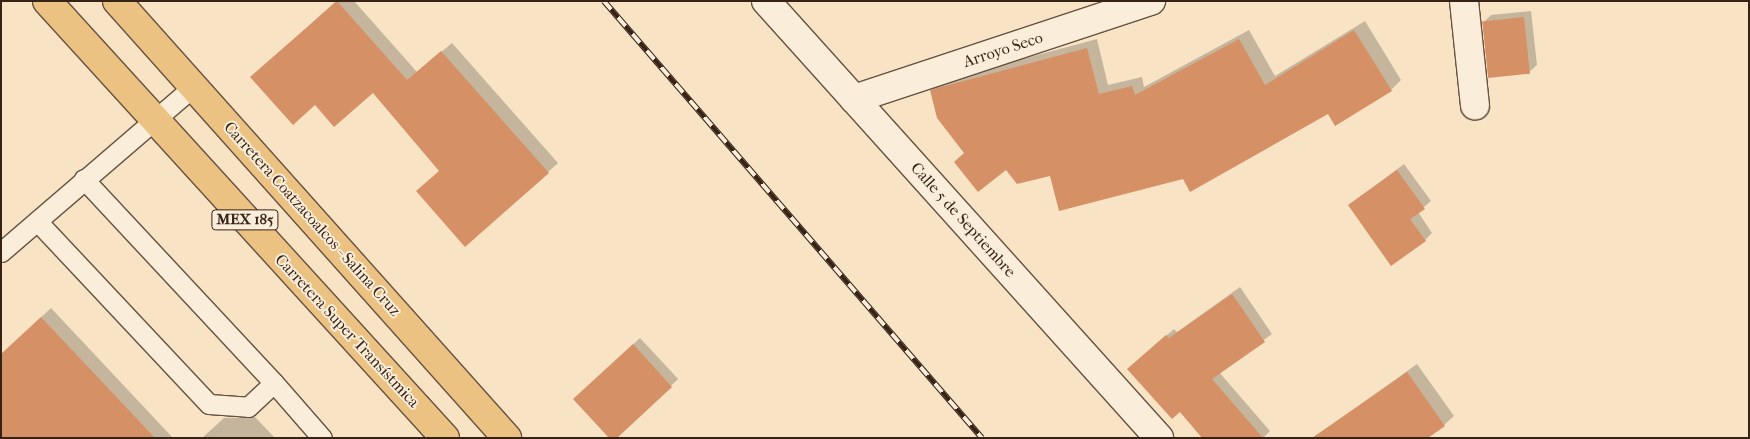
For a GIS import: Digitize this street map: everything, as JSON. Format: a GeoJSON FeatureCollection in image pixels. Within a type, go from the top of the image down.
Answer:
{"type":"FeatureCollection","features":[{"type":"Feature","properties":{"kind":"main road","name":"Carretera Super Transístmica"},"geometry":{"type":"LineString","coordinates":[[47,1],[152,119],[446,438]]}},
{"type":"Feature","properties":{"kind":"main road","name":"Carretera Coatzacoalcos - Salina Cruz"},"geometry":{"type":"LineString","coordinates":[[117,1],[506,438]]}},
{"type":"Feature","properties":{"kind":"street","name":"Calle 5 de Septiembre"},"geometry":{"type":"LineString","coordinates":[[766,1],[1159,438]]}},
{"type":"Feature","properties":{"kind":"street","name":"Arroyo Seco"},"geometry":{"type":"LineString","coordinates":[[854,99],[1151,1]]}},
{"type":"Feature","properties":{"kind":"street"},"geometry":{"type":"LineString","coordinates":[[1464,1],[1475,105]]}},
{"type":"Feature","properties":{"kind":"lane"},"geometry":{"type":"LineString","coordinates":[[1,252],[152,119],[193,87]]}},
{"type":"Feature","properties":{"kind":"lane"},"geometry":{"type":"LineString","coordinates":[[84,179],[274,382],[322,438]]}},
{"type":"Feature","properties":{"kind":"lane"},"geometry":{"type":"LineString","coordinates":[[37,221],[209,404],[248,407],[274,382]]}},
{"type":"Feature","properties":{"kind":"building"},"geometry":{"type":"Polygon","coordinates":[[[337,1],[407,80],[441,51],[549,173],[465,247],[416,191],[439,171],[373,93],[334,127],[315,105],[293,125],[250,77],[337,1]]]}},
{"type":"Feature","properties":{"kind":"building"},"geometry":{"type":"Polygon","coordinates":[[[1524,17],[1530,74],[1488,78],[1482,21],[1524,17]]]}},
{"type":"Feature","properties":{"kind":"building"},"geometry":{"type":"Polygon","coordinates":[[[1354,30],[1392,91],[1335,126],[1328,114],[1190,192],[1183,179],[1059,211],[1050,176],[1017,184],[1006,170],[978,192],[954,162],[964,153],[937,118],[930,90],[1087,48],[1099,94],[1132,86],[1135,95],[1239,39],[1265,85],[1354,30]]]}},
{"type":"Feature","properties":{"kind":"building"},"geometry":{"type":"Polygon","coordinates":[[[1397,170],[1425,209],[1410,219],[1426,241],[1391,266],[1348,205],[1397,170]]]}},
{"type":"Feature","properties":{"kind":"building"},"geometry":{"type":"Polygon","coordinates":[[[1232,294],[1265,342],[1212,379],[1263,438],[1202,438],[1180,412],[1172,419],[1127,369],[1166,335],[1169,338],[1232,294]]]}},
{"type":"Feature","properties":{"kind":"building"},"geometry":{"type":"Polygon","coordinates":[[[41,317],[155,438],[1,438],[1,354],[41,317]]]}},
{"type":"Feature","properties":{"kind":"building"},"geometry":{"type":"Polygon","coordinates":[[[633,344],[672,387],[617,438],[609,438],[573,399],[633,344]]]}},
{"type":"Feature","properties":{"kind":"building"},"geometry":{"type":"Polygon","coordinates":[[[1407,372],[1445,426],[1428,438],[1312,438],[1407,372]]]}},
{"type":"Feature","properties":{"kind":"railway"},"geometry":{"type":"LineString","coordinates":[[604,1],[982,438]]}}]}
